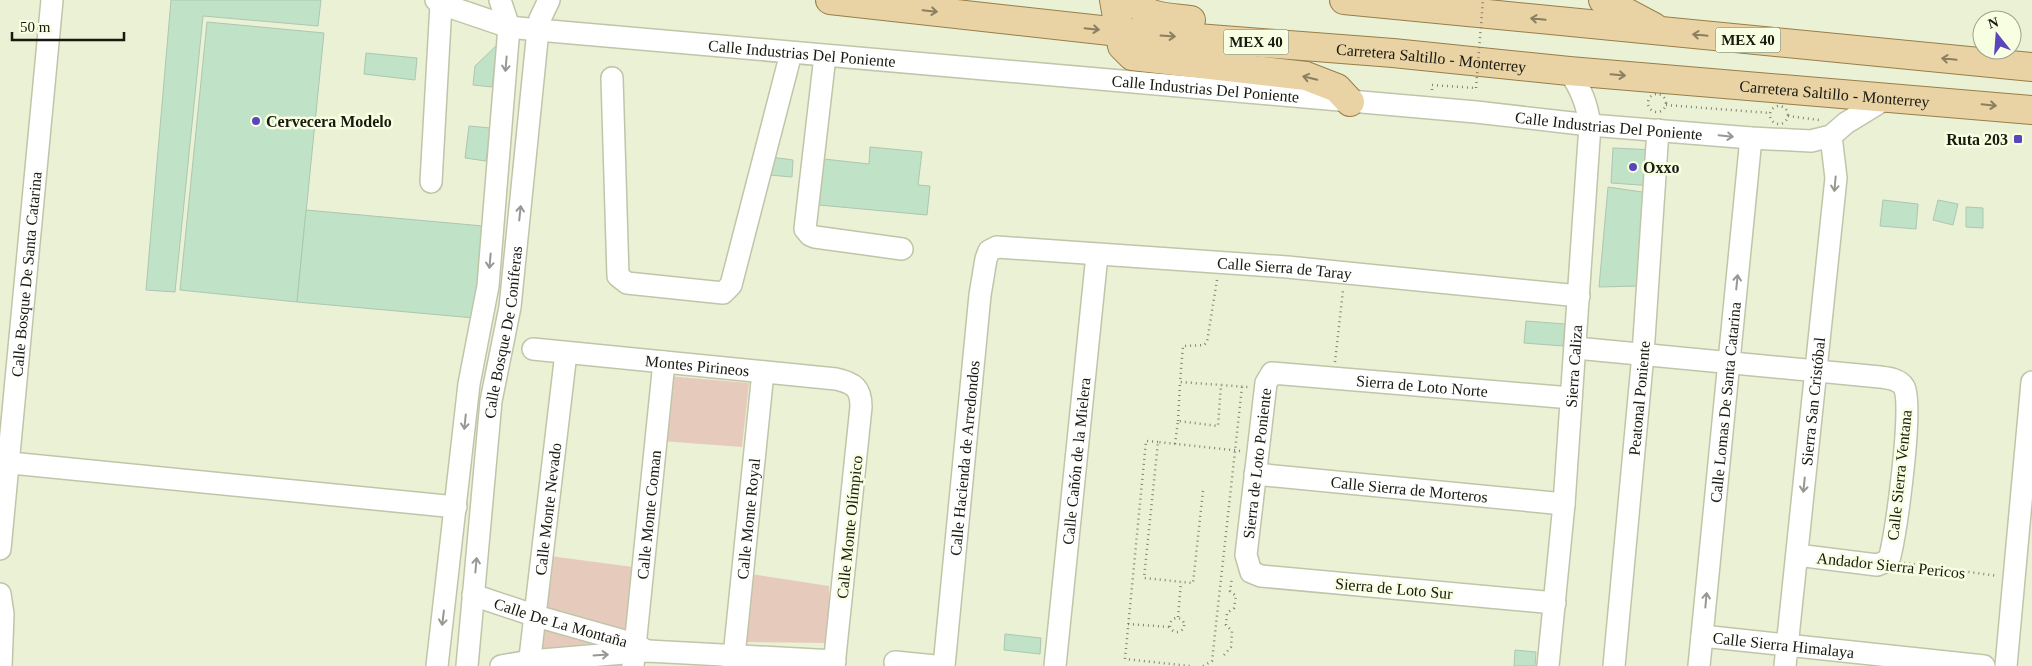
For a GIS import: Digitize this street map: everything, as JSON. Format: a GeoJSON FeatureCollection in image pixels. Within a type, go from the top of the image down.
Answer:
{"type":"FeatureCollection","features":[{"type":"Feature","properties":{"kind":"main road","name":"Carretera Saltillo - Monterrey"},"geometry":{"type":"LineString","coordinates":[[830,0],[1119,32],[1393,53],[1570,71],[1890,96],[2032,110]]}},
{"type":"Feature","properties":{"kind":"main road"},"geometry":{"type":"LineString","coordinates":[[1114,0],[1122,46],[1132,56],[1306,76],[1337,88],[1350,102]]}},
{"type":"Feature","properties":{"kind":"main road"},"geometry":{"type":"LineString","coordinates":[[1134,0],[1148,13],[1161,9],[1348,39],[1382,45],[1393,53]]}},
{"type":"Feature","properties":{"kind":"main road","name":"MEX 40"},"geometry":{"type":"LineString","coordinates":[[1344,0],[1474,6],[1662,31],[2032,67]]}},
{"type":"Feature","properties":{"kind":"main road"},"geometry":{"type":"LineString","coordinates":[[1603,0],[1662,31]]}},
{"type":"Feature","properties":{"kind":"street","name":"Calle Bosque De Santa Catarina"},"geometry":{"type":"LineString","coordinates":[[0,549],[4,462],[52,0]]}},
{"type":"Feature","properties":{"kind":"street","name":"Calle Bosque De Coníferas"},"geometry":{"type":"LineString","coordinates":[[444,666],[456,507],[469,384],[488,286],[509,27],[500,0]]}},
{"type":"Feature","properties":{"kind":"street","name":"Calle Bosque De Coníferas"},"geometry":{"type":"LineString","coordinates":[[467,666],[491,401],[510,307],[538,30],[540,19],[549,0]]}},
{"type":"Feature","properties":{"kind":"street"},"geometry":{"type":"LineString","coordinates":[[431,182],[439,2]]}},
{"type":"Feature","properties":{"kind":"street","name":"Calle Industrias Del Poniente"},"geometry":{"type":"LineString","coordinates":[[439,2],[509,27],[1751,138],[1811,141],[1831,136],[1846,123],[1890,96]]}},
{"type":"Feature","properties":{"kind":"street"},"geometry":{"type":"LineString","coordinates":[[612,78],[618,276],[627,283],[723,293],[731,285],[791,53]]}},
{"type":"Feature","properties":{"kind":"street"},"geometry":{"type":"LineString","coordinates":[[824,56],[805,229],[810,235],[902,249]]}},
{"type":"Feature","properties":{"kind":"street","name":"Sierra Caliza"},"geometry":{"type":"LineString","coordinates":[[1548,666],[1564,504],[1590,125],[1588,106],[1581,88],[1570,71]]}},
{"type":"Feature","properties":{"kind":"street","name":"Peatonal Poniente"},"geometry":{"type":"LineString","coordinates":[[1614,666],[1643,354],[1658,130]]}},
{"type":"Feature","properties":{"kind":"street","name":"Sierra San Cristóbal"},"geometry":{"type":"LineString","coordinates":[[1786,666],[1836,178],[1831,136]]}},
{"type":"Feature","properties":{"kind":"street","name":"Calle Lomas De Santa Catarina"},"geometry":{"type":"LineString","coordinates":[[1699,666],[1751,138]]}},
{"type":"Feature","properties":{"kind":"street","name":"Calle Sierra de Taray"},"geometry":{"type":"LineString","coordinates":[[989,251],[997,247],[1220,263],[1579,296]]}},
{"type":"Feature","properties":{"kind":"street","name":"Calle Hacienda de Arredondos"},"geometry":{"type":"LineString","coordinates":[[944,666],[980,295],[989,251]]}},
{"type":"Feature","properties":{"kind":"street","name":"Calle Cañón de la Mielera"},"geometry":{"type":"LineString","coordinates":[[1055,666],[1097,255]]}},
{"type":"Feature","properties":{"kind":"street"},"geometry":{"type":"LineString","coordinates":[[1576,348],[1815,371]]}},
{"type":"Feature","properties":{"kind":"street","name":"Montes Pirineos"},"geometry":{"type":"LineString","coordinates":[[533,349],[836,378],[854,384],[858,388]]}},
{"type":"Feature","properties":{"kind":"street","name":"Calle Monte Nevado"},"geometry":{"type":"LineString","coordinates":[[529,664],[566,353]]}},
{"type":"Feature","properties":{"kind":"street","name":"Calle Monte Coman"},"geometry":{"type":"LineString","coordinates":[[637,653],[664,362]]}},
{"type":"Feature","properties":{"kind":"street","name":"Calle Sierra Ventana"},"geometry":{"type":"LineString","coordinates":[[1815,371],[1890,378],[1904,387],[1907,407],[1904,452],[1892,548],[1887,561]]}},
{"type":"Feature","properties":{"kind":"street","name":"Calle Monte Royal"},"geometry":{"type":"LineString","coordinates":[[733,662],[763,372]]}},
{"type":"Feature","properties":{"kind":"street","name":"Sierra de Loto Norte"},"geometry":{"type":"LineString","coordinates":[[1269,381],[1333,378],[1571,398]]}},
{"type":"Feature","properties":{"kind":"street","name":"Sierra de Loto Poniente"},"geometry":{"type":"LineString","coordinates":[[1246,555],[1258,451],[1269,381]]}},
{"type":"Feature","properties":{"kind":"street"},"geometry":{"type":"LineString","coordinates":[[2006,666],[2014,579],[2025,549],[2032,382]]}},
{"type":"Feature","properties":{"kind":"street","name":"Calle Monte Olímpico"},"geometry":{"type":"LineString","coordinates":[[834,663],[861,406],[858,388]]}},
{"type":"Feature","properties":{"kind":"street"},"geometry":{"type":"LineString","coordinates":[[4,462],[456,507]]}},
{"type":"Feature","properties":{"kind":"street","name":"Calle Sierra de Morteros"},"geometry":{"type":"LineString","coordinates":[[1255,474],[1564,504]]}},
{"type":"Feature","properties":{"kind":"street","name":"Sierra de Loto Sur"},"geometry":{"type":"LineString","coordinates":[[1246,555],[1251,572],[1262,576],[1555,603]]}},
{"type":"Feature","properties":{"kind":"street","name":"Andador Sierra Pericos"},"geometry":{"type":"LineString","coordinates":[[1797,555],[1872,565],[1887,561]]}},
{"type":"Feature","properties":{"kind":"street"},"geometry":{"type":"LineString","coordinates":[[0,594],[3,614],[1,666]]}},
{"type":"Feature","properties":{"kind":"street","name":"Calle De La Montaña"},"geometry":{"type":"LineString","coordinates":[[473,595],[637,653]]}},
{"type":"Feature","properties":{"kind":"street","name":"Calle Sierra Himalaya"},"geometry":{"type":"LineString","coordinates":[[1702,636],[1788,643],[1984,666]]}},
{"type":"Feature","properties":{"kind":"street","name":"Calle De La Montaña"},"geometry":{"type":"LineString","coordinates":[[501,666],[637,653],[733,662],[834,663]]}},
{"type":"Feature","properties":{"kind":"street"},"geometry":{"type":"LineString","coordinates":[[895,662],[935,666]]}},
{"type":"Feature","properties":{"kind":"path"},"geometry":{"type":"LineString","coordinates":[[1432,92],[1432,85],[1476,88],[1474,6]]}},
{"type":"Feature","properties":{"kind":"path"},"geometry":{"type":"LineString","coordinates":[[1658,95],[1665,99],[1666,105],[1663,110],[1658,112],[1652,111],[1648,103],[1653,96],[1658,95]]}},
{"type":"Feature","properties":{"kind":"path"},"geometry":{"type":"LineString","coordinates":[[1666,105],[1770,113]]}},
{"type":"Feature","properties":{"kind":"path"},"geometry":{"type":"LineString","coordinates":[[1780,106],[1785,108],[1788,116],[1783,123],[1777,123],[1772,120],[1770,113],[1775,107],[1780,106]]}},
{"type":"Feature","properties":{"kind":"path"},"geometry":{"type":"LineString","coordinates":[[1175,444],[1183,346],[1204,345],[1207,342],[1220,263]]}},
{"type":"Feature","properties":{"kind":"path"},"geometry":{"type":"LineString","coordinates":[[1333,378],[1345,274]]}},
{"type":"Feature","properties":{"kind":"path"},"geometry":{"type":"LineString","coordinates":[[1180,382],[1242,387],[1269,381]]}},
{"type":"Feature","properties":{"kind":"path"},"geometry":{"type":"LineString","coordinates":[[1178,421],[1218,426],[1222,385]]}},
{"type":"Feature","properties":{"kind":"path"},"geometry":{"type":"LineString","coordinates":[[1203,666],[1212,661],[1242,387]]}},
{"type":"Feature","properties":{"kind":"path"},"geometry":{"type":"LineString","coordinates":[[1190,666],[1124,659],[1146,441],[1235,451],[1258,451]]}},
{"type":"Feature","properties":{"kind":"path"},"geometry":{"type":"LineString","coordinates":[[1158,442],[1144,578],[1193,583],[1203,491]]}},
{"type":"Feature","properties":{"kind":"path","name":"Andador Sierra Pericos"},"geometry":{"type":"LineString","coordinates":[[1887,561],[2014,579]]}},
{"type":"Feature","properties":{"kind":"path"},"geometry":{"type":"LineString","coordinates":[[1224,655],[1231,647],[1232,631],[1226,625],[1227,613],[1234,608],[1236,596],[1230,591],[1232,578]]}},
{"type":"Feature","properties":{"kind":"path"},"geometry":{"type":"LineString","coordinates":[[1178,618],[1181,582]]}},
{"type":"Feature","properties":{"kind":"path"},"geometry":{"type":"LineString","coordinates":[[1128,624],[1170,627],[1175,632],[1182,630],[1184,623],[1178,618]]}},
{"type":"Feature","properties":{"kind":"path"},"geometry":{"type":"LineString","coordinates":[[1170,627],[1172,621],[1178,618]]}},
{"type":"Feature","properties":{"kind":"shaded area"},"geometry":{"type":"Polygon","coordinates":[[[668,376],[749,383],[742,447],[661,441],[668,376]]]}},
{"type":"Feature","properties":{"kind":"shaded area"},"geometry":{"type":"Polygon","coordinates":[[[550,556],[633,567],[622,666],[537,666],[550,556]]]}},
{"type":"Feature","properties":{"kind":"shaded area"},"geometry":{"type":"Polygon","coordinates":[[[751,574],[829,586],[829,643],[744,642],[751,574]]]}},
{"type":"Feature","properties":{"kind":"building"},"geometry":{"type":"Polygon","coordinates":[[[171,0],[321,0],[318,26],[203,16],[175,292],[146,290],[171,0]]]}},
{"type":"Feature","properties":{"kind":"building","name":"Cervecera Modelo"},"geometry":{"type":"Polygon","coordinates":[[[207,22],[324,33],[297,302],[180,290],[207,22]]]}},
{"type":"Feature","properties":{"kind":"building"},"geometry":{"type":"Polygon","coordinates":[[[497,45],[492,87],[473,85],[475,66],[497,45]]]}},
{"type":"Feature","properties":{"kind":"building"},"geometry":{"type":"Polygon","coordinates":[[[366,53],[417,58],[415,80],[364,74],[366,53]]]}},
{"type":"Feature","properties":{"kind":"building"},"geometry":{"type":"Polygon","coordinates":[[[469,126],[490,128],[486,161],[465,158],[469,126]]]}},
{"type":"Feature","properties":{"kind":"building"},"geometry":{"type":"Polygon","coordinates":[[[870,147],[922,152],[918,185],[930,186],[927,215],[819,205],[824,159],[869,164],[870,147]]]}},
{"type":"Feature","properties":{"kind":"building","name":"Oxxo"},"geometry":{"type":"Polygon","coordinates":[[[1613,148],[1656,150],[1654,186],[1611,183],[1613,148]]]}},
{"type":"Feature","properties":{"kind":"building"},"geometry":{"type":"Polygon","coordinates":[[[771,157],[793,160],[792,177],[769,175],[771,157]]]}},
{"type":"Feature","properties":{"kind":"building"},"geometry":{"type":"Polygon","coordinates":[[[1608,187],[1649,193],[1641,286],[1599,287],[1608,187]]]}},
{"type":"Feature","properties":{"kind":"building"},"geometry":{"type":"Polygon","coordinates":[[[1883,200],[1918,204],[1916,229],[1880,226],[1883,200]]]}},
{"type":"Feature","properties":{"kind":"building"},"geometry":{"type":"Polygon","coordinates":[[[1938,200],[1958,204],[1953,225],[1933,220],[1938,200]]]}},
{"type":"Feature","properties":{"kind":"building"},"geometry":{"type":"Polygon","coordinates":[[[1966,207],[1983,208],[1983,228],[1966,227],[1966,207]]]}},
{"type":"Feature","properties":{"kind":"building"},"geometry":{"type":"Polygon","coordinates":[[[306,210],[483,226],[474,318],[297,302],[306,210]]]}},
{"type":"Feature","properties":{"kind":"building"},"geometry":{"type":"Polygon","coordinates":[[[1526,321],[1565,324],[1563,346],[1524,343],[1526,321]]]}},
{"type":"Feature","properties":{"kind":"building"},"geometry":{"type":"Polygon","coordinates":[[[1005,634],[1041,638],[1040,654],[1004,650],[1005,634]]]}},
{"type":"Feature","properties":{"kind":"building"},"geometry":{"type":"Polygon","coordinates":[[[1515,650],[1536,652],[1535,666],[1514,666],[1515,650]]]}},
{"type":"Feature","properties":{"kind":"place","name":"Cervecera Modelo"},"geometry":{"type":"Point","coordinates":[256,121]}},
{"type":"Feature","properties":{"kind":"place","name":"Ruta 203"},"geometry":{"type":"Point","coordinates":[2018,139]}},
{"type":"Feature","properties":{"kind":"place","name":"Oxxo"},"geometry":{"type":"Point","coordinates":[1633,167]}}]}
